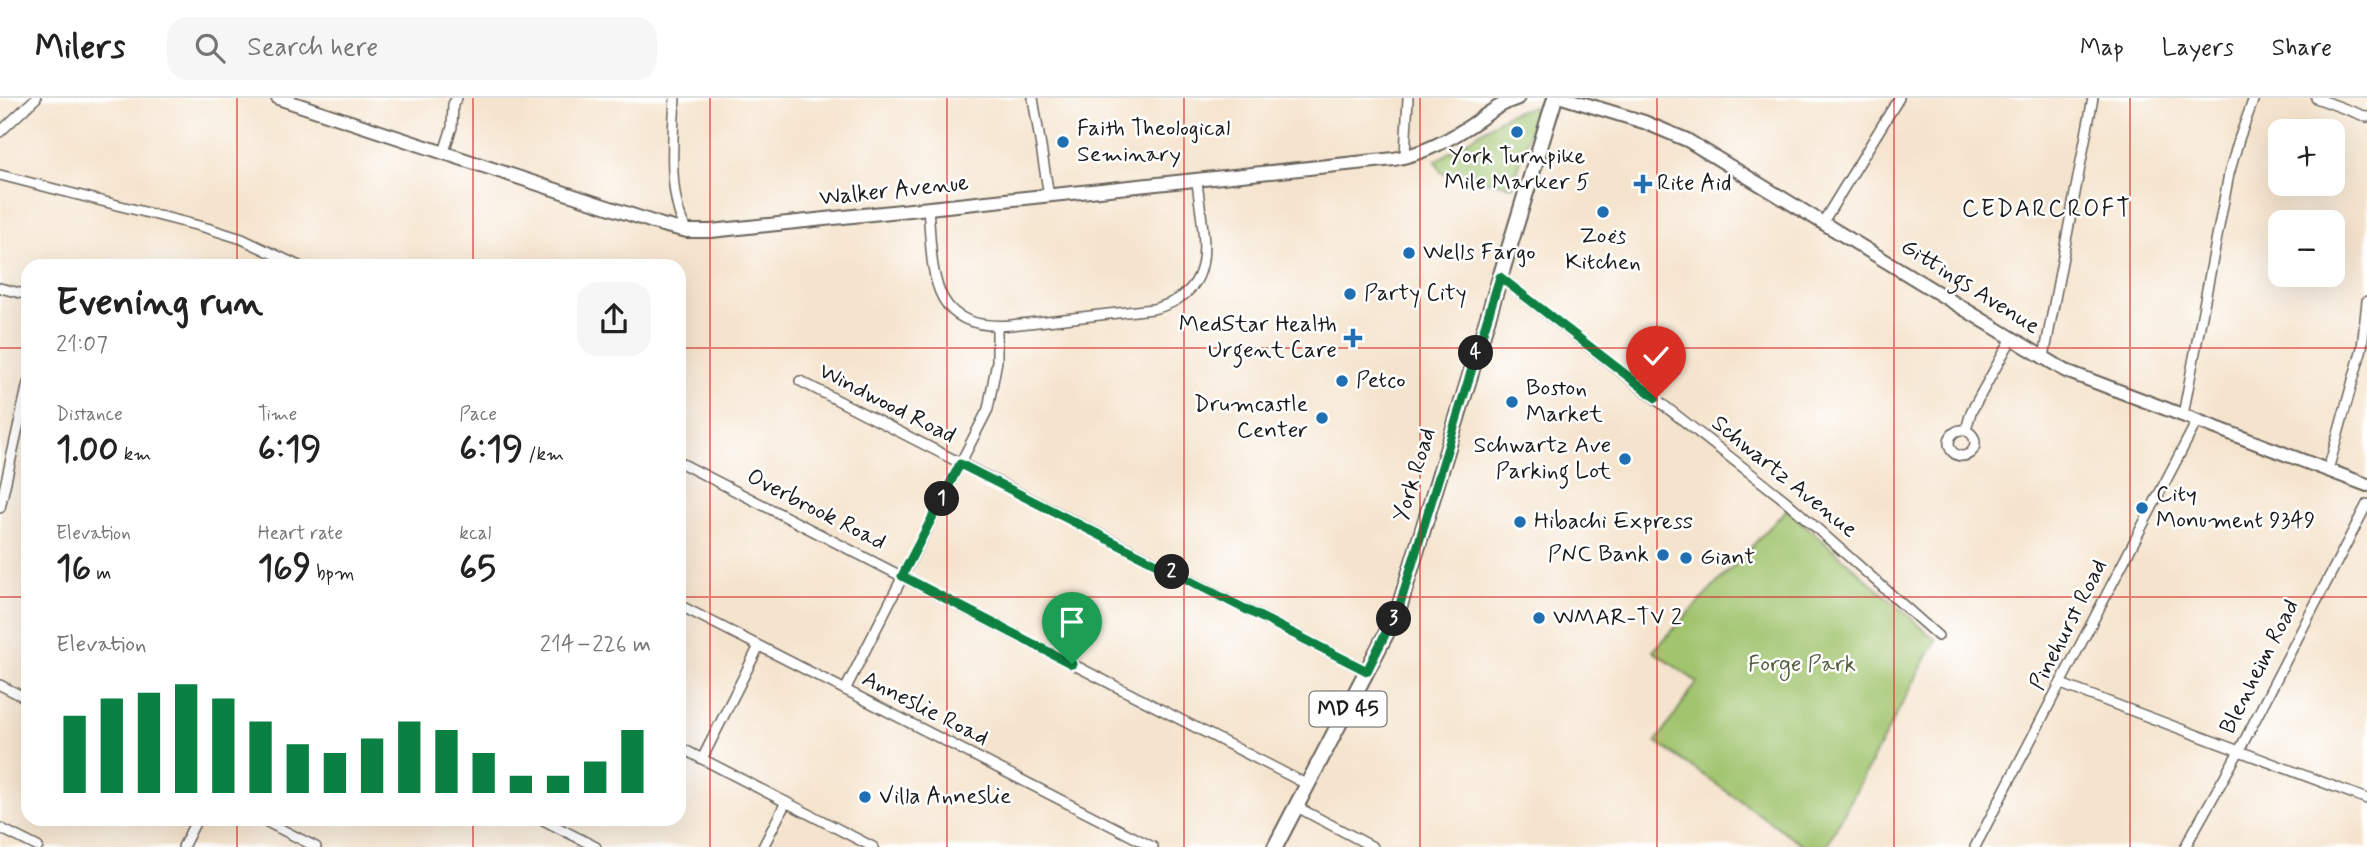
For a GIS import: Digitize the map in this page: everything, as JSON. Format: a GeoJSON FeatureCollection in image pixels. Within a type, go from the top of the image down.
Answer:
{"type":"FeatureCollection","features":[{"type":"Feature","properties":{"kind":"main road","name":"York Road"},"geometry":{"type":"LineString","coordinates":[[1275,847],[1400,604],[1555,98]]}},
{"type":"Feature","properties":{"kind":"street"},"geometry":{"type":"LineString","coordinates":[[0,132],[36,98]]}},
{"type":"Feature","properties":{"kind":"street","name":"Walker Avenue"},"geometry":{"type":"LineString","coordinates":[[278,98],[640,219],[687,231],[737,229],[1197,181],[1405,156],[1437,146],[1495,108],[1518,98]]}},
{"type":"Feature","properties":{"kind":"street"},"geometry":{"type":"LineString","coordinates":[[444,152],[452,127],[453,104],[457,98]]}},
{"type":"Feature","properties":{"kind":"street"},"geometry":{"type":"LineString","coordinates":[[1033,98],[1049,196]]}},
{"type":"Feature","properties":{"kind":"street"},"geometry":{"type":"LineString","coordinates":[[1405,156],[1408,98]]}},
{"type":"Feature","properties":{"kind":"street","name":"Gittings Avenue"},"geometry":{"type":"LineString","coordinates":[[1565,98],[1667,130],[1824,222],[2044,358],[2080,376],[2367,485]]}},
{"type":"Feature","properties":{"kind":"street"},"geometry":{"type":"LineString","coordinates":[[1824,222],[1899,98]]}},
{"type":"Feature","properties":{"kind":"street"},"geometry":{"type":"LineString","coordinates":[[2044,358],[2094,98]]}},
{"type":"Feature","properties":{"kind":"street"},"geometry":{"type":"LineString","coordinates":[[2183,415],[2230,174],[2239,139],[2255,98]]}},
{"type":"Feature","properties":{"kind":"street"},"geometry":{"type":"LineString","coordinates":[[2316,98],[2367,117]]}},
{"type":"Feature","properties":{"kind":"street"},"geometry":{"type":"LineString","coordinates":[[674,101],[673,186],[675,204],[687,231]]}},
{"type":"Feature","properties":{"kind":"street"},"geometry":{"type":"LineString","coordinates":[[0,175],[207,228],[242,239],[284,259]]}},
{"type":"Feature","properties":{"kind":"street"},"geometry":{"type":"LineString","coordinates":[[928,208],[933,269],[945,303],[968,321],[997,327],[1153,309],[1169,305],[1182,297],[1201,274],[1205,259],[1197,181]]}},
{"type":"Feature","properties":{"kind":"street","name":"Schwartz Avenue"},"geometry":{"type":"LineString","coordinates":[[1500,277],[1786,501],[1938,636]]}},
{"type":"Feature","properties":{"kind":"street"},"geometry":{"type":"LineString","coordinates":[[0,288],[21,293]]}},
{"type":"Feature","properties":{"kind":"street"},"geometry":{"type":"LineString","coordinates":[[2328,470],[2359,361],[2367,301]]}},
{"type":"Feature","properties":{"kind":"street"},"geometry":{"type":"LineString","coordinates":[[845,690],[988,409],[996,371],[997,327]]}},
{"type":"Feature","properties":{"kind":"street"},"geometry":{"type":"LineString","coordinates":[[1965,430],[1971,412],[2012,338]]}},
{"type":"Feature","properties":{"kind":"street","name":"Windwood Road"},"geometry":{"type":"LineString","coordinates":[[800,381],[1367,671]]}},
{"type":"Feature","properties":{"kind":"street","name":"Pinehurst Road"},"geometry":{"type":"LineString","coordinates":[[1975,847],[2197,421]]}},
{"type":"Feature","properties":{"kind":"street"},"geometry":{"type":"LineString","coordinates":[[0,508],[21,434]]}},
{"type":"Feature","properties":{"kind":"street","name":"Overbrook Road"},"geometry":{"type":"LineString","coordinates":[[686,466],[1308,785]]}},
{"type":"Feature","properties":{"kind":"street","name":"Blenheim Road"},"geometry":{"type":"LineString","coordinates":[[2185,847],[2239,751],[2367,504]]}},
{"type":"Feature","properties":{"kind":"street","name":"Anneslie Road"},"geometry":{"type":"LineString","coordinates":[[686,609],[1153,847]]}},
{"type":"Feature","properties":{"kind":"street"},"geometry":{"type":"LineString","coordinates":[[702,759],[759,646]]}},
{"type":"Feature","properties":{"kind":"street"},"geometry":{"type":"LineString","coordinates":[[2061,684],[2367,799]]}},
{"type":"Feature","properties":{"kind":"street"},"geometry":{"type":"LineString","coordinates":[[0,685],[21,696]]}},
{"type":"Feature","properties":{"kind":"street"},"geometry":{"type":"LineString","coordinates":[[686,751],[873,847]]}},
{"type":"Feature","properties":{"kind":"street"},"geometry":{"type":"LineString","coordinates":[[762,847],[786,802]]}},
{"type":"Feature","properties":{"kind":"street"},"geometry":{"type":"LineString","coordinates":[[1297,807],[1373,847]]}},
{"type":"Feature","properties":{"kind":"street"},"geometry":{"type":"LineString","coordinates":[[183,847],[194,826]]}},
{"type":"Feature","properties":{"kind":"street"},"geometry":{"type":"LineString","coordinates":[[282,826],[316,847]]}},
{"type":"Feature","properties":{"kind":"street"},"geometry":{"type":"LineString","coordinates":[[555,826],[596,847]]}},
{"type":"Feature","properties":{"kind":"street"},"geometry":{"type":"LineString","coordinates":[[0,828],[37,847]]}},
{"type":"Feature","properties":{"kind":"green space"},"geometry":{"type":"Polygon","coordinates":[[[1534,107],[1536,111],[1513,186],[1441,172],[1436,161],[1508,114],[1534,107]]]}},
{"type":"Feature","properties":{"kind":"green space","name":"Forge Park"},"geometry":{"type":"Polygon","coordinates":[[[1787,509],[1936,640],[1826,847],[1806,847],[1656,742],[1697,682],[1653,651],[1787,509]]]}},
{"type":"Feature","properties":{"kind":"place","name":"York Turnpike Mile Marker 5"},"geometry":{"type":"Point","coordinates":[1517,132]}},
{"type":"Feature","properties":{"kind":"place","name":"Faith Theological Seminary"},"geometry":{"type":"Point","coordinates":[1063,142]}},
{"type":"Feature","properties":{"kind":"place","name":"Rite Aid"},"geometry":{"type":"Point","coordinates":[1643,184]}},
{"type":"Feature","properties":{"kind":"place","name":"Zoës Kitchen"},"geometry":{"type":"Point","coordinates":[1603,212]}},
{"type":"Feature","properties":{"kind":"place","name":"Wells Fargo"},"geometry":{"type":"Point","coordinates":[1409,253]}},
{"type":"Feature","properties":{"kind":"place","name":"Party City"},"geometry":{"type":"Point","coordinates":[1350,294]}},
{"type":"Feature","properties":{"kind":"place","name":"MedStar Health Urgent Care"},"geometry":{"type":"Point","coordinates":[1353,338]}},
{"type":"Feature","properties":{"kind":"place","name":"Petco"},"geometry":{"type":"Point","coordinates":[1342,381]}},
{"type":"Feature","properties":{"kind":"place","name":"Boston Market"},"geometry":{"type":"Point","coordinates":[1512,402]}},
{"type":"Feature","properties":{"kind":"place","name":"Drumcastle Center"},"geometry":{"type":"Point","coordinates":[1322,418]}},
{"type":"Feature","properties":{"kind":"place","name":"Schwartz Ave Parking Lot"},"geometry":{"type":"Point","coordinates":[1625,459]}},
{"type":"Feature","properties":{"kind":"place","name":"City Monument 9349"},"geometry":{"type":"Point","coordinates":[2142,508]}},
{"type":"Feature","properties":{"kind":"place","name":"Hibachi Express"},"geometry":{"type":"Point","coordinates":[1520,522]}},
{"type":"Feature","properties":{"kind":"place","name":"PNC Bank"},"geometry":{"type":"Point","coordinates":[1663,555]}},
{"type":"Feature","properties":{"kind":"place","name":"Giant"},"geometry":{"type":"Point","coordinates":[1686,558]}},
{"type":"Feature","properties":{"kind":"place","name":"WMAR-TV 2"},"geometry":{"type":"Point","coordinates":[1539,618]}},
{"type":"Feature","properties":{"kind":"place","name":"Villa Anneslie"},"geometry":{"type":"Point","coordinates":[865,797]}},
{"type":"Feature","properties":{"kind":"district","name":"CEDARCROFT"},"geometry":{"type":"Point","coordinates":[2047,209]}},
{"type":"Feature","properties":{"kind":"route"},"geometry":{"type":"LineString","coordinates":[[1072,664],[902,576],[960,464],[1367,671],[1400,604],[1500,277],[1656,398]]}}]}
